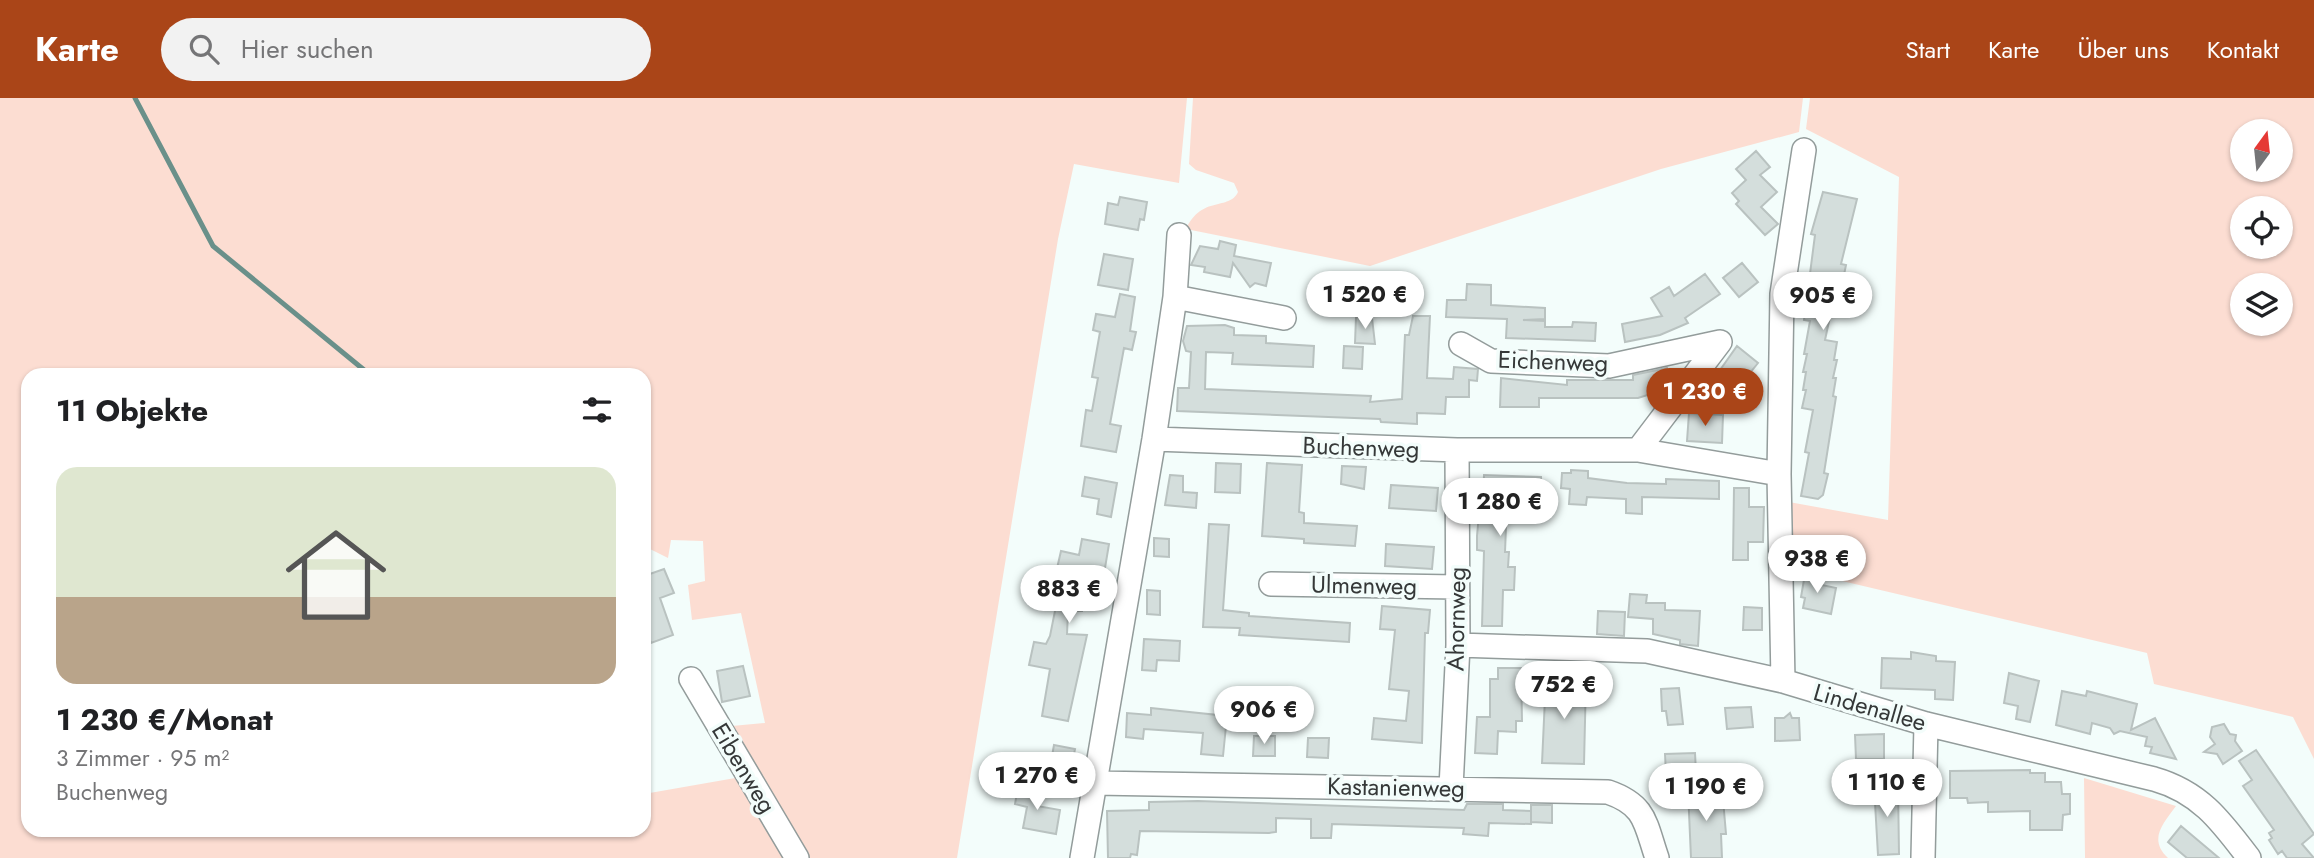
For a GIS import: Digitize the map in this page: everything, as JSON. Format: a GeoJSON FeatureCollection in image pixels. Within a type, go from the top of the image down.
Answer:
{"type":"FeatureCollection","features":[{"type":"Feature","properties":{"kind":"street"},"geometry":{"type":"LineString","coordinates":[[1783,681],[1779,474],[1782,293],[1804,150]]}},
{"type":"Feature","properties":{"kind":"street"},"geometry":{"type":"LineString","coordinates":[[1082,858],[1154,439],[1175,297],[1179,235]]}},
{"type":"Feature","properties":{"kind":"street"},"geometry":{"type":"LineString","coordinates":[[1175,297],[1284,318]]}},
{"type":"Feature","properties":{"kind":"street","name":"Eichenweg"},"geometry":{"type":"LineString","coordinates":[[1461,344],[1491,361],[1609,366],[1720,342],[1638,450]]}},
{"type":"Feature","properties":{"kind":"street","name":"Buchenweg"},"geometry":{"type":"LineString","coordinates":[[1154,439],[1457,450],[1638,450],[1779,474]]}},
{"type":"Feature","properties":{"kind":"street","name":"Ahornweg"},"geometry":{"type":"LineString","coordinates":[[1451,788],[1458,645],[1457,450]]}},
{"type":"Feature","properties":{"kind":"street","name":"Ulmenweg"},"geometry":{"type":"LineString","coordinates":[[1271,584],[1457,587]]}},
{"type":"Feature","properties":{"kind":"street","name":"Lindenallee"},"geometry":{"type":"LineString","coordinates":[[1458,645],[1647,651],[1783,681],[1926,723],[2170,783],[2206,804],[2249,858]]}},
{"type":"Feature","properties":{"kind":"street","name":"Eibenweg"},"geometry":{"type":"LineString","coordinates":[[691,679],[797,858]]}},
{"type":"Feature","properties":{"kind":"street"},"geometry":{"type":"LineString","coordinates":[[1923,858],[1926,723]]}},
{"type":"Feature","properties":{"kind":"street","name":"Kastanienweg"},"geometry":{"type":"LineString","coordinates":[[1095,783],[1608,792],[1635,803],[1657,858]]}},
{"type":"Feature","properties":{"kind":"shaded area"},"geometry":{"type":"Polygon","coordinates":[[[0,98],[1187,98],[1179,183],[1074,164],[1058,239],[957,858],[801,858],[721,727],[765,723],[741,613],[692,620],[688,585],[705,581],[703,541],[671,540],[668,558],[651,550],[651,368],[21,368],[21,837],[651,837],[651,793],[741,777],[791,858],[0,858],[0,98]]]}},
{"type":"Feature","properties":{"kind":"shaded area"},"geometry":{"type":"Polygon","coordinates":[[[1193,98],[1803,98],[1799,132],[1661,169],[1370,266],[1186,229],[1192,218],[1207,207],[1228,201],[1238,192],[1234,183],[1196,170],[1189,164],[1193,98]]]}},
{"type":"Feature","properties":{"kind":"shaded area"},"geometry":{"type":"Polygon","coordinates":[[[1810,98],[2314,98],[2314,759],[2293,717],[2154,684],[2147,653],[1787,568],[1789,502],[1888,520],[1899,177],[1806,129],[1810,98]]]}},
{"type":"Feature","properties":{"kind":"shaded area"},"geometry":{"type":"Polygon","coordinates":[[[2084,778],[2176,806],[2162,825],[2158,838],[2162,851],[2168,858],[2085,858],[2084,778]]]}},
{"type":"Feature","properties":{"kind":"building"},"geometry":{"type":"Polygon","coordinates":[[[1756,151],[1770,167],[1760,175],[1777,192],[1761,207],[1778,224],[1765,235],[1736,204],[1739,201],[1732,193],[1746,180],[1736,169],[1756,151]]]}},
{"type":"Feature","properties":{"kind":"building"},"geometry":{"type":"Polygon","coordinates":[[[1823,192],[1857,199],[1841,264],[1846,265],[1839,299],[1834,298],[1825,340],[1837,342],[1833,378],[1836,378],[1833,396],[1836,397],[1824,473],[1828,474],[1823,495],[1818,499],[1801,496],[1809,453],[1805,452],[1813,410],[1802,408],[1806,390],[1803,390],[1806,372],[1803,372],[1807,354],[1804,354],[1810,321],[1804,320],[1815,235],[1811,234],[1823,192]]]}},
{"type":"Feature","properties":{"kind":"building"},"geometry":{"type":"Polygon","coordinates":[[[1120,197],[1147,202],[1144,220],[1140,219],[1138,230],[1105,224],[1108,203],[1118,205],[1120,197]]]}},
{"type":"Feature","properties":{"kind":"building"},"geometry":{"type":"Polygon","coordinates":[[[1220,241],[1236,245],[1234,256],[1271,263],[1266,286],[1255,283],[1250,287],[1233,263],[1230,277],[1204,272],[1205,267],[1191,265],[1200,246],[1218,249],[1220,241]]]}},
{"type":"Feature","properties":{"kind":"building"},"geometry":{"type":"Polygon","coordinates":[[[1104,254],[1133,259],[1128,290],[1098,285],[1104,254]]]}},
{"type":"Feature","properties":{"kind":"building"},"geometry":{"type":"Polygon","coordinates":[[[1742,263],[1758,282],[1739,297],[1723,278],[1742,263]]]}},
{"type":"Feature","properties":{"kind":"building"},"geometry":{"type":"Polygon","coordinates":[[[1705,274],[1720,294],[1685,318],[1688,323],[1660,335],[1625,342],[1622,324],[1662,316],[1651,298],[1669,287],[1674,296],[1705,274]]]}},
{"type":"Feature","properties":{"kind":"building"},"geometry":{"type":"Polygon","coordinates":[[[1326,280],[1362,290],[1359,314],[1328,309],[1329,302],[1323,302],[1326,280]]]}},
{"type":"Feature","properties":{"kind":"building"},"geometry":{"type":"Polygon","coordinates":[[[1467,284],[1491,285],[1491,305],[1545,308],[1545,319],[1523,320],[1545,321],[1545,327],[1572,327],[1573,322],[1596,323],[1595,341],[1506,338],[1507,319],[1446,317],[1447,300],[1466,300],[1467,284]]]}},
{"type":"Feature","properties":{"kind":"building"},"geometry":{"type":"Polygon","coordinates":[[[1120,294],[1135,297],[1130,331],[1136,332],[1132,350],[1124,348],[1110,424],[1121,426],[1116,452],[1081,446],[1086,410],[1092,411],[1098,378],[1092,377],[1100,332],[1093,330],[1096,314],[1115,317],[1120,294]]]}},
{"type":"Feature","properties":{"kind":"building"},"geometry":{"type":"Polygon","coordinates":[[[1413,316],[1430,316],[1427,378],[1453,379],[1454,367],[1478,369],[1477,381],[1469,380],[1469,397],[1446,397],[1445,414],[1417,413],[1417,424],[1381,422],[1380,419],[1177,411],[1178,388],[1189,388],[1191,352],[1186,351],[1183,341],[1187,326],[1225,325],[1234,328],[1234,335],[1266,336],[1266,343],[1314,346],[1313,367],[1232,364],[1233,353],[1206,352],[1205,389],[1371,396],[1370,402],[1402,399],[1405,335],[1409,335],[1413,316]]]}},
{"type":"Feature","properties":{"kind":"building"},"geometry":{"type":"Polygon","coordinates":[[[1356,317],[1372,318],[1375,344],[1355,343],[1356,317]]]}},
{"type":"Feature","properties":{"kind":"building"},"geometry":{"type":"Polygon","coordinates":[[[1344,346],[1363,347],[1362,369],[1343,368],[1344,346]]]}},
{"type":"Feature","properties":{"kind":"building"},"geometry":{"type":"Polygon","coordinates":[[[1737,346],[1758,363],[1750,373],[1760,386],[1741,409],[1727,400],[1729,393],[1713,380],[1737,346]]]}},
{"type":"Feature","properties":{"kind":"building"},"geometry":{"type":"Polygon","coordinates":[[[1667,368],[1671,384],[1667,389],[1638,398],[1539,398],[1539,407],[1500,407],[1501,378],[1567,385],[1567,380],[1633,380],[1633,375],[1667,368]]]}},
{"type":"Feature","properties":{"kind":"building"},"geometry":{"type":"Polygon","coordinates":[[[1689,413],[1723,415],[1722,443],[1687,441],[1689,413]]]}},
{"type":"Feature","properties":{"kind":"building"},"geometry":{"type":"Polygon","coordinates":[[[1216,463],[1241,464],[1240,493],[1215,492],[1216,463]]]}},
{"type":"Feature","properties":{"kind":"building"},"geometry":{"type":"Polygon","coordinates":[[[1267,463],[1302,465],[1299,512],[1304,513],[1304,523],[1357,526],[1355,546],[1304,543],[1304,539],[1262,536],[1267,463]]]}},
{"type":"Feature","properties":{"kind":"building"},"geometry":{"type":"Polygon","coordinates":[[[1342,466],[1366,467],[1364,489],[1341,484],[1342,466]]]}},
{"type":"Feature","properties":{"kind":"building"},"geometry":{"type":"Polygon","coordinates":[[[1571,470],[1588,471],[1588,478],[1627,483],[1666,484],[1666,479],[1719,481],[1719,499],[1642,497],[1642,514],[1626,513],[1626,499],[1587,497],[1586,505],[1569,504],[1570,489],[1561,488],[1562,473],[1571,473],[1571,470]]]}},
{"type":"Feature","properties":{"kind":"building"},"geometry":{"type":"Polygon","coordinates":[[[1170,475],[1183,476],[1183,492],[1197,493],[1196,508],[1165,505],[1170,475]]]}},
{"type":"Feature","properties":{"kind":"building"},"geometry":{"type":"Polygon","coordinates":[[[1484,475],[1541,477],[1541,503],[1507,502],[1505,552],[1509,552],[1508,567],[1515,567],[1514,590],[1503,590],[1502,626],[1482,626],[1484,551],[1477,550],[1477,536],[1480,503],[1483,504],[1484,475]]]}},
{"type":"Feature","properties":{"kind":"building"},"geometry":{"type":"Polygon","coordinates":[[[1085,477],[1117,483],[1111,517],[1097,514],[1099,499],[1082,496],[1085,477]]]}},
{"type":"Feature","properties":{"kind":"building"},"geometry":{"type":"Polygon","coordinates":[[[1391,485],[1438,488],[1436,511],[1389,508],[1391,485]]]}},
{"type":"Feature","properties":{"kind":"building"},"geometry":{"type":"Polygon","coordinates":[[[1734,488],[1749,488],[1749,507],[1764,507],[1763,542],[1748,542],[1748,560],[1733,560],[1734,488]]]}},
{"type":"Feature","properties":{"kind":"building"},"geometry":{"type":"Polygon","coordinates":[[[1209,524],[1229,525],[1223,610],[1249,613],[1249,616],[1350,623],[1349,642],[1239,635],[1240,628],[1203,627],[1209,524]]]}},
{"type":"Feature","properties":{"kind":"building"},"geometry":{"type":"Polygon","coordinates":[[[1154,538],[1169,539],[1169,557],[1154,556],[1154,538]]]}},
{"type":"Feature","properties":{"kind":"building"},"geometry":{"type":"Polygon","coordinates":[[[1082,539],[1109,544],[1101,592],[1086,590],[1082,611],[1068,611],[1067,634],[1087,635],[1068,721],[1042,716],[1050,669],[1029,665],[1034,642],[1046,644],[1050,636],[1057,601],[1050,599],[1061,551],[1079,555],[1082,539]]]}},
{"type":"Feature","properties":{"kind":"building"},"geometry":{"type":"Polygon","coordinates":[[[1386,544],[1434,547],[1432,569],[1385,566],[1386,544]]]}},
{"type":"Feature","properties":{"kind":"building"},"geometry":{"type":"Polygon","coordinates":[[[664,569],[674,593],[660,598],[673,635],[651,643],[651,574],[664,569]]]}},
{"type":"Feature","properties":{"kind":"building"},"geometry":{"type":"Polygon","coordinates":[[[1805,574],[1818,576],[1817,584],[1836,588],[1831,614],[1803,608],[1805,598],[1801,597],[1805,574]]]}},
{"type":"Feature","properties":{"kind":"building"},"geometry":{"type":"Polygon","coordinates":[[[1147,590],[1160,591],[1160,615],[1147,614],[1147,590]]]}},
{"type":"Feature","properties":{"kind":"building"},"geometry":{"type":"Polygon","coordinates":[[[1630,594],[1647,595],[1646,603],[1665,603],[1665,610],[1700,611],[1698,646],[1680,644],[1680,640],[1653,634],[1653,619],[1628,617],[1630,594]]]}},
{"type":"Feature","properties":{"kind":"building"},"geometry":{"type":"Polygon","coordinates":[[[1382,606],[1430,610],[1428,633],[1425,633],[1422,743],[1372,739],[1374,718],[1406,721],[1409,691],[1389,689],[1395,630],[1380,629],[1382,606]]]}},
{"type":"Feature","properties":{"kind":"building"},"geometry":{"type":"Polygon","coordinates":[[[1744,607],[1762,608],[1762,630],[1743,630],[1744,607]]]}},
{"type":"Feature","properties":{"kind":"building"},"geometry":{"type":"Polygon","coordinates":[[[1598,611],[1625,612],[1624,636],[1597,634],[1598,611]]]}},
{"type":"Feature","properties":{"kind":"building"},"geometry":{"type":"Polygon","coordinates":[[[1144,639],[1180,641],[1179,661],[1157,660],[1156,671],[1142,670],[1144,639]]]}},
{"type":"Feature","properties":{"kind":"building"},"geometry":{"type":"Polygon","coordinates":[[[1911,652],[1936,656],[1936,661],[1955,662],[1953,700],[1935,699],[1935,690],[1881,688],[1882,658],[1911,659],[1911,652]]]}},
{"type":"Feature","properties":{"kind":"building"},"geometry":{"type":"Polygon","coordinates":[[[743,666],[750,696],[722,702],[717,671],[743,666]]]}},
{"type":"Feature","properties":{"kind":"building"},"geometry":{"type":"Polygon","coordinates":[[[1498,668],[1521,668],[1522,721],[1516,721],[1516,732],[1498,731],[1497,754],[1475,753],[1477,717],[1490,717],[1490,679],[1498,679],[1498,668]]]}},
{"type":"Feature","properties":{"kind":"building"},"geometry":{"type":"Polygon","coordinates":[[[2009,673],[2039,681],[2030,722],[2016,719],[2018,706],[2004,703],[2009,673]]]}},
{"type":"Feature","properties":{"kind":"building"},"geometry":{"type":"Polygon","coordinates":[[[1546,676],[1586,679],[1584,764],[1542,763],[1546,676]]]}},
{"type":"Feature","properties":{"kind":"building"},"geometry":{"type":"Polygon","coordinates":[[[1679,688],[1683,724],[1668,725],[1666,711],[1662,711],[1661,689],[1679,688]]]}},
{"type":"Feature","properties":{"kind":"building"},"geometry":{"type":"Polygon","coordinates":[[[2062,691],[2086,696],[2087,691],[2137,704],[2131,730],[2155,718],[2176,759],[2150,753],[2152,747],[2145,746],[2147,737],[2120,731],[2114,734],[2110,728],[2092,723],[2090,734],[2056,725],[2062,691]]]}},
{"type":"Feature","properties":{"kind":"building"},"geometry":{"type":"Polygon","coordinates":[[[1751,707],[1753,727],[1727,729],[1725,708],[1751,707]]]}},
{"type":"Feature","properties":{"kind":"building"},"geometry":{"type":"Polygon","coordinates":[[[1151,708],[1227,716],[1223,756],[1201,754],[1203,733],[1144,729],[1143,739],[1126,737],[1127,713],[1151,715],[1151,708]]]}},
{"type":"Feature","properties":{"kind":"building"},"geometry":{"type":"Polygon","coordinates":[[[1790,713],[1792,718],[1799,718],[1800,740],[1775,741],[1775,718],[1784,718],[1790,713]]]}},
{"type":"Feature","properties":{"kind":"building"},"geometry":{"type":"Polygon","coordinates":[[[2224,724],[2230,734],[2236,735],[2235,741],[2242,751],[2223,764],[2217,754],[2204,752],[2215,744],[2210,737],[2212,727],[2224,724]]]}},
{"type":"Feature","properties":{"kind":"building"},"geometry":{"type":"Polygon","coordinates":[[[1884,734],[1884,759],[1856,759],[1855,735],[1884,734]]]}},
{"type":"Feature","properties":{"kind":"building"},"geometry":{"type":"Polygon","coordinates":[[[1254,736],[1275,736],[1275,756],[1253,756],[1254,736]]]}},
{"type":"Feature","properties":{"kind":"building"},"geometry":{"type":"Polygon","coordinates":[[[1308,738],[1329,738],[1328,758],[1307,757],[1308,738]]]}},
{"type":"Feature","properties":{"kind":"building"},"geometry":{"type":"Polygon","coordinates":[[[1054,745],[1075,749],[1071,770],[1050,767],[1054,745]]]}},
{"type":"Feature","properties":{"kind":"building"},"geometry":{"type":"Polygon","coordinates":[[[2256,750],[2314,834],[2302,844],[2314,858],[2287,858],[2282,851],[2278,854],[2269,840],[2272,838],[2269,833],[2274,830],[2243,786],[2252,780],[2239,761],[2256,750]]]}},
{"type":"Feature","properties":{"kind":"building"},"geometry":{"type":"Polygon","coordinates":[[[1695,753],[1696,772],[1666,774],[1665,754],[1695,753]]]}},
{"type":"Feature","properties":{"kind":"building"},"geometry":{"type":"Polygon","coordinates":[[[2030,770],[2030,773],[2045,773],[2045,782],[2061,782],[2062,794],[2070,794],[2070,814],[2063,815],[2062,830],[2030,830],[2030,811],[1988,812],[1988,802],[1968,803],[1967,798],[1950,798],[1950,771],[2030,770]]]}},
{"type":"Feature","properties":{"kind":"building"},"geometry":{"type":"Polygon","coordinates":[[[1874,785],[1898,785],[1899,854],[1878,855],[1874,785]]]}},
{"type":"Feature","properties":{"kind":"building"},"geometry":{"type":"Polygon","coordinates":[[[1018,787],[1040,790],[1037,806],[1060,810],[1056,834],[1023,828],[1027,807],[1015,804],[1018,787]]]}},
{"type":"Feature","properties":{"kind":"building"},"geometry":{"type":"Polygon","coordinates":[[[1722,788],[1726,834],[1721,834],[1722,858],[1691,858],[1688,790],[1722,788]]]}},
{"type":"Feature","properties":{"kind":"building"},"geometry":{"type":"Polygon","coordinates":[[[1198,801],[1464,810],[1467,804],[1503,804],[1503,810],[1531,811],[1531,824],[1489,823],[1488,836],[1463,834],[1464,828],[1332,824],[1331,838],[1311,838],[1311,819],[1276,818],[1276,832],[1269,833],[1140,831],[1137,855],[1131,854],[1130,858],[1108,858],[1107,811],[1149,810],[1149,802],[1198,801]]]}},
{"type":"Feature","properties":{"kind":"building"},"geometry":{"type":"Polygon","coordinates":[[[1531,805],[1552,805],[1552,823],[1531,822],[1531,805]]]}},
{"type":"Feature","properties":{"kind":"building"},"geometry":{"type":"Polygon","coordinates":[[[2181,826],[2219,858],[2187,858],[2168,842],[2181,826]]]}},
{"type":"Feature","properties":{"kind":"waterway"},"geometry":{"type":"LineString","coordinates":[[135,98],[213,246],[362,368]]}}]}
